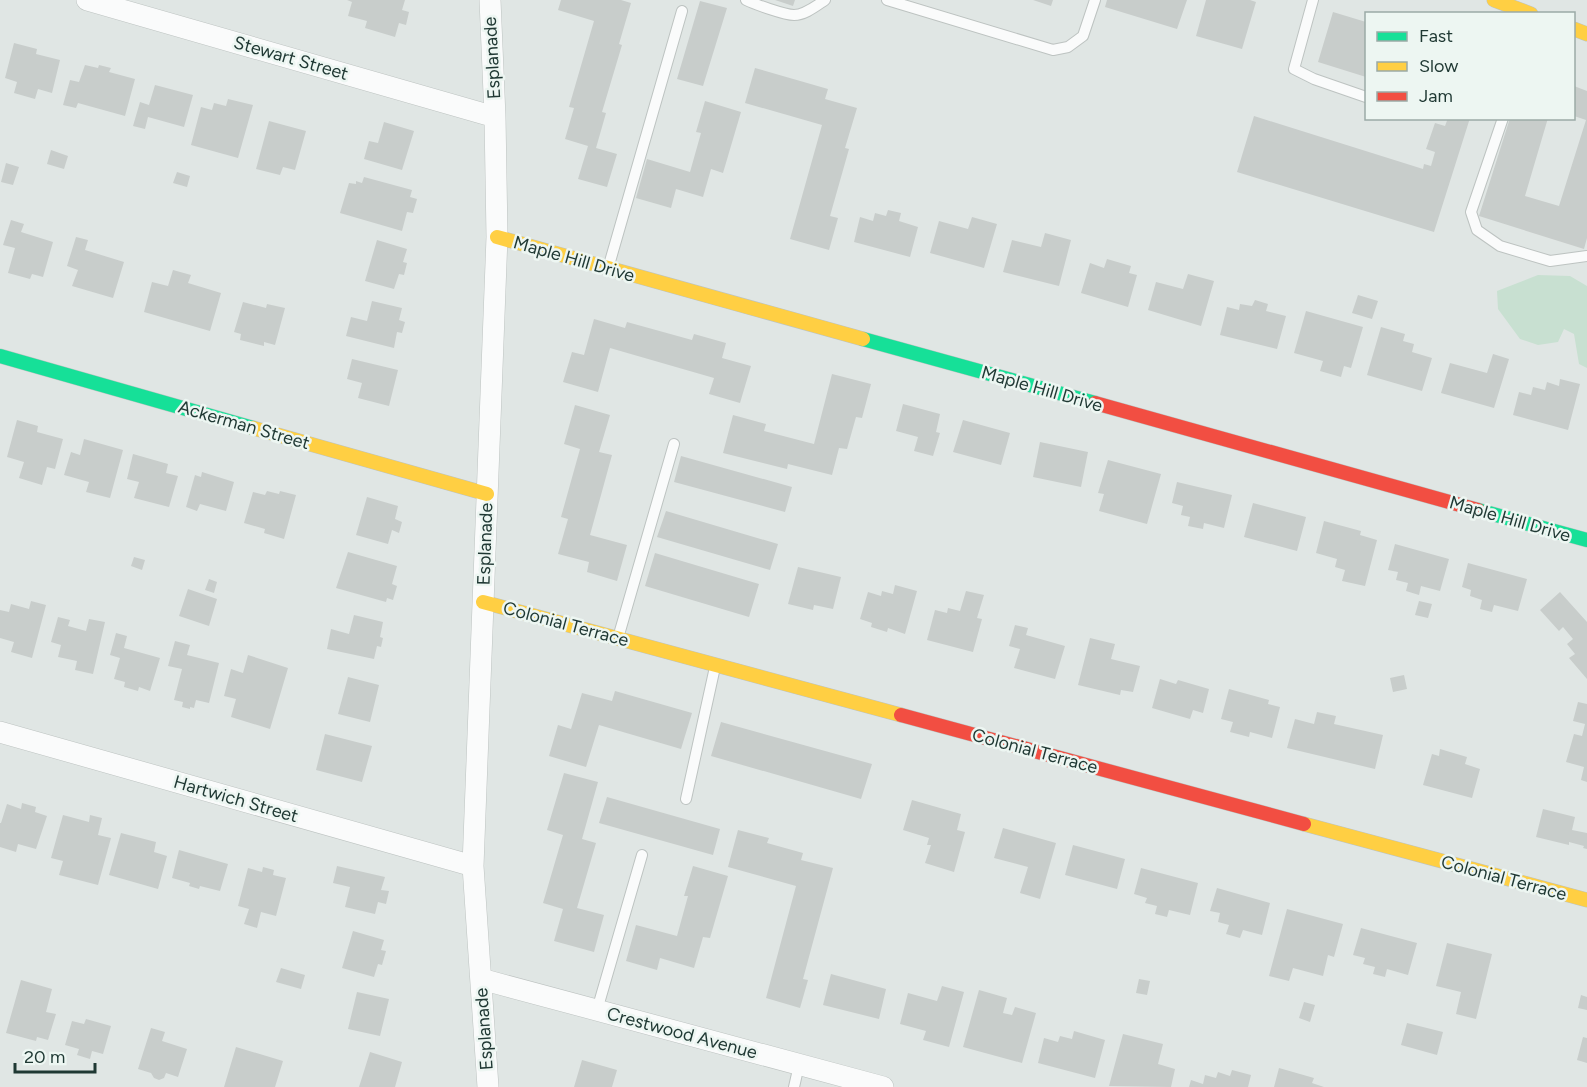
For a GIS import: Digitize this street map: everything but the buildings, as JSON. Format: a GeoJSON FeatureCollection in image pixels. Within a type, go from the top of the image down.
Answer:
{"type":"FeatureCollection","features":[{"type":"Feature","properties":{"kind":"street","name":"Stewart Street"},"geometry":{"type":"LineString","coordinates":[[87,0],[495,117]]}},
{"type":"Feature","properties":{"kind":"street","name":"Esplanade"},"geometry":{"type":"LineString","coordinates":[[488,1087],[473,866],[497,237],[490,0]]}},
{"type":"Feature","properties":{"kind":"street"},"geometry":{"type":"LineString","coordinates":[[1494,0],[1527,12]]}},
{"type":"Feature","properties":{"kind":"street","name":"Maple Hill Drive"},"geometry":{"type":"LineString","coordinates":[[497,237],[1587,540]]}},
{"type":"Feature","properties":{"kind":"street","name":"Ackerman Street"},"geometry":{"type":"LineString","coordinates":[[0,356],[488,494]]}},
{"type":"Feature","properties":{"kind":"street","name":"Colonial Terrace"},"geometry":{"type":"LineString","coordinates":[[483,602],[1587,900]]}},
{"type":"Feature","properties":{"kind":"street","name":"Hartwich Street"},"geometry":{"type":"LineString","coordinates":[[0,732],[473,866]]}},
{"type":"Feature","properties":{"kind":"street","name":"Crestwood Avenue"},"geometry":{"type":"LineString","coordinates":[[481,979],[883,1087]]}},
{"type":"Feature","properties":{"kind":"lane"},"geometry":{"type":"LineString","coordinates":[[746,0],[794,15],[811,10],[825,0]]}},
{"type":"Feature","properties":{"kind":"lane"},"geometry":{"type":"LineString","coordinates":[[887,0],[1053,50],[1068,47],[1083,36],[1095,0]]}},
{"type":"Feature","properties":{"kind":"lane"},"geometry":{"type":"LineString","coordinates":[[1312,0],[1294,69],[1314,79],[1365,97]]}},
{"type":"Feature","properties":{"kind":"lane"},"geometry":{"type":"LineString","coordinates":[[608,268],[682,11]]}},
{"type":"Feature","properties":{"kind":"lane"},"geometry":{"type":"LineString","coordinates":[[1502,120],[1471,212],[1477,230],[1500,246],[1550,261],[1587,256]]}},
{"type":"Feature","properties":{"kind":"lane"},"geometry":{"type":"LineString","coordinates":[[618,638],[674,444]]}},
{"type":"Feature","properties":{"kind":"lane"},"geometry":{"type":"LineString","coordinates":[[686,799],[715,664]]}},
{"type":"Feature","properties":{"kind":"lane"},"geometry":{"type":"LineString","coordinates":[[597,1010],[642,855]]}},
{"type":"Feature","properties":{"kind":"lane"},"geometry":{"type":"LineString","coordinates":[[794,1087],[799,1065]]}},
{"type":"Feature","properties":{"kind":"green space"},"geometry":{"type":"Polygon","coordinates":[[[1538,275],[1570,276],[1587,286],[1587,368],[1579,364],[1574,334],[1564,329],[1558,342],[1538,345],[1520,339],[1498,309],[1497,291],[1538,275]]]}},
{"type":"Feature","properties":{"kind":"traffic: fast"},"geometry":{"type":"LineString","coordinates":[[863,339],[1095,403]]}},
{"type":"Feature","properties":{"kind":"traffic: fast"},"geometry":{"type":"LineString","coordinates":[[0,356],[253,428]]}},
{"type":"Feature","properties":{"kind":"traffic: fast"},"geometry":{"type":"LineString","coordinates":[[1478,510],[1587,540]]}},
{"type":"Feature","properties":{"kind":"traffic: slow"},"geometry":{"type":"LineString","coordinates":[[1494,0],[1526,12]]}},
{"type":"Feature","properties":{"kind":"traffic: slow"},"geometry":{"type":"LineString","coordinates":[[1575,29],[1587,34]]}},
{"type":"Feature","properties":{"kind":"traffic: slow"},"geometry":{"type":"LineString","coordinates":[[497,237],[863,339]]}},
{"type":"Feature","properties":{"kind":"traffic: slow"},"geometry":{"type":"LineString","coordinates":[[253,428],[487,494]]}},
{"type":"Feature","properties":{"kind":"traffic: slow"},"geometry":{"type":"LineString","coordinates":[[483,602],[901,715]]}},
{"type":"Feature","properties":{"kind":"traffic: slow"},"geometry":{"type":"LineString","coordinates":[[1304,824],[1587,900]]}},
{"type":"Feature","properties":{"kind":"traffic: jam"},"geometry":{"type":"LineString","coordinates":[[1095,403],[1478,510]]}},
{"type":"Feature","properties":{"kind":"traffic: jam"},"geometry":{"type":"LineString","coordinates":[[901,715],[1304,824]]}}]}
